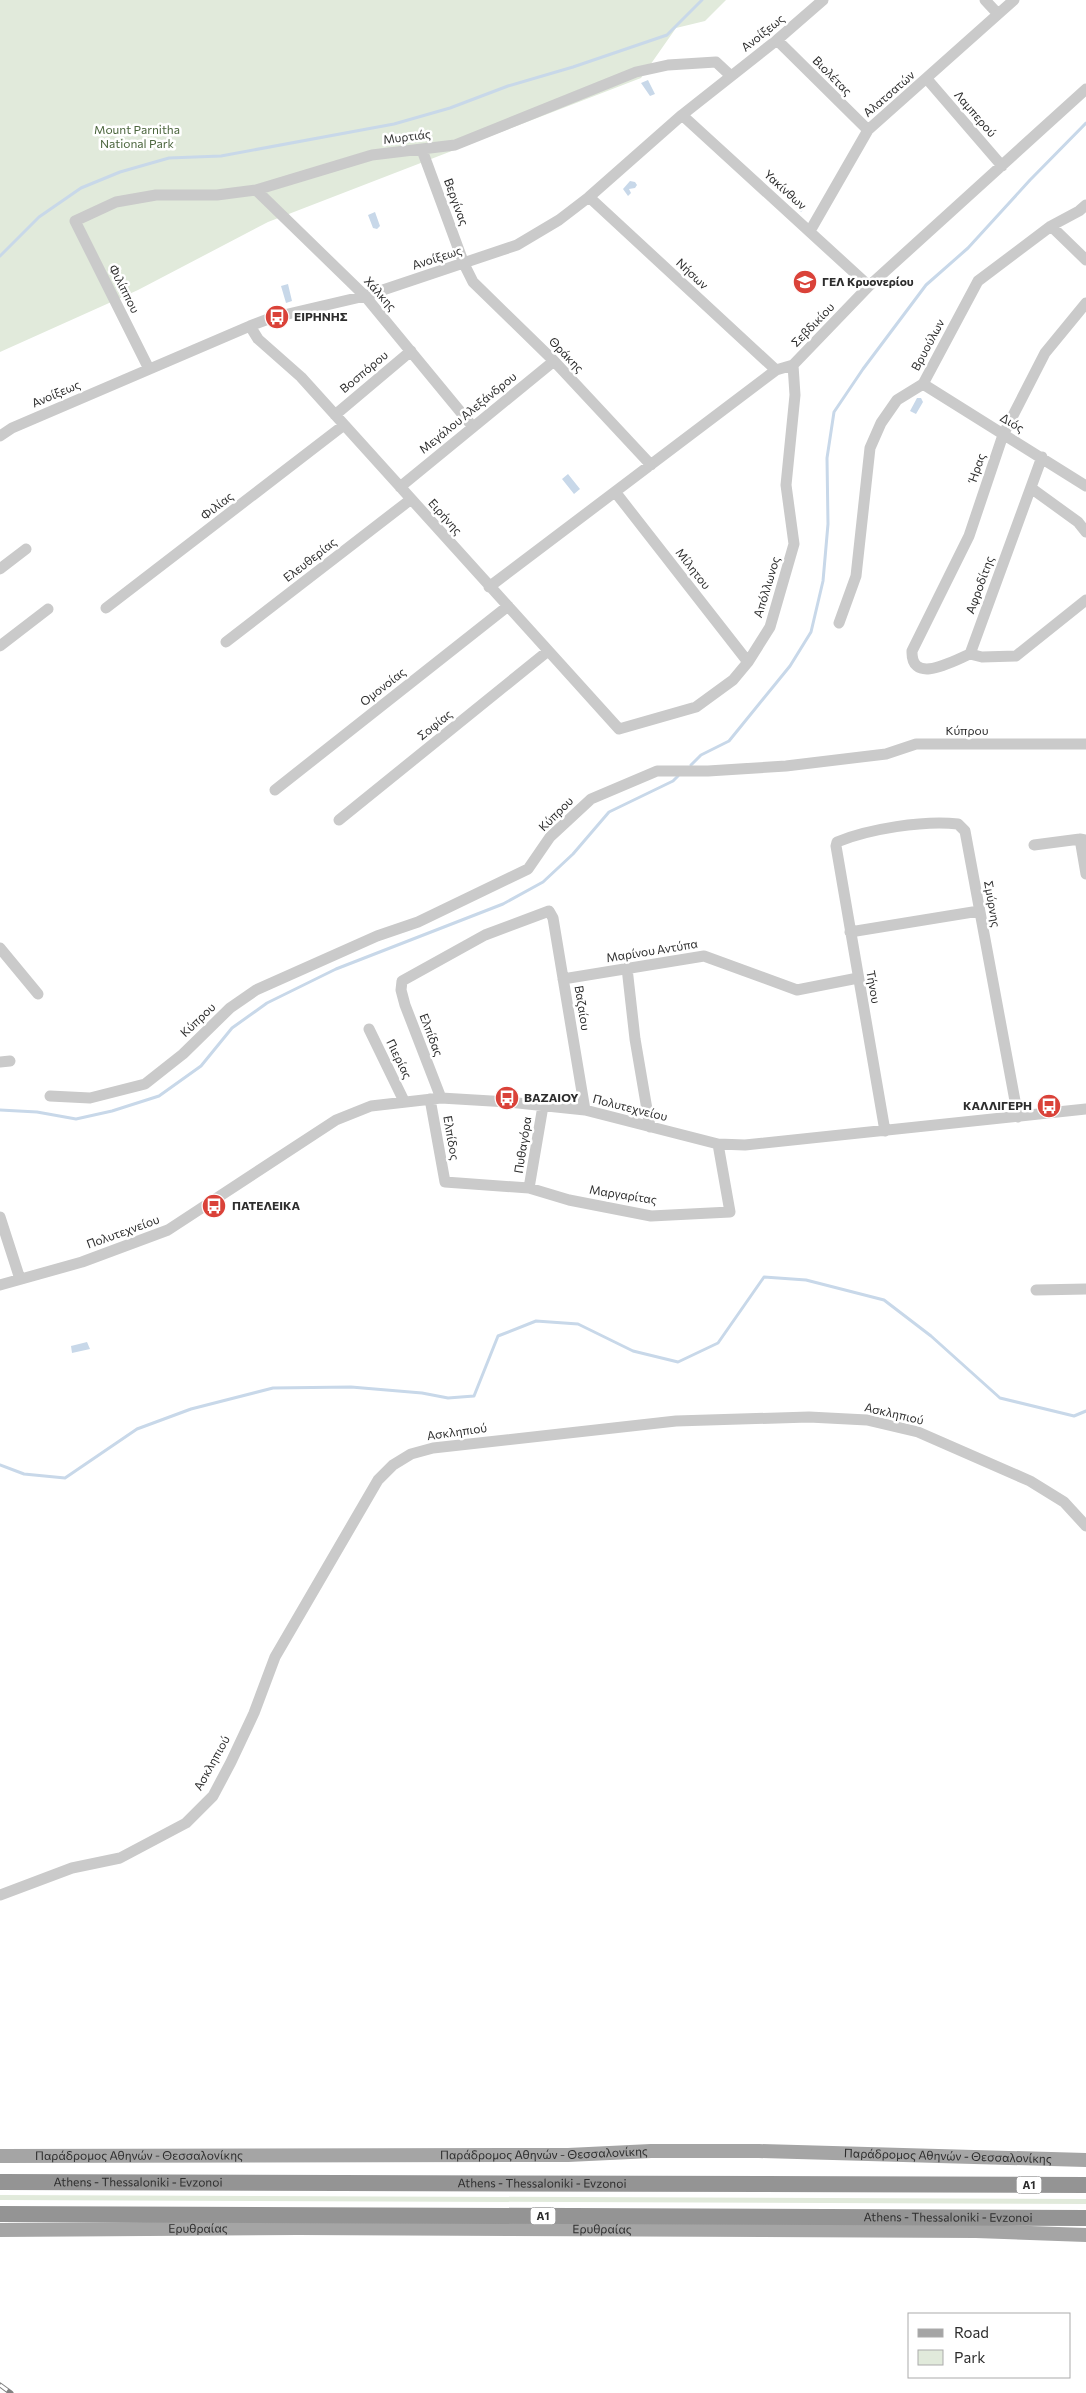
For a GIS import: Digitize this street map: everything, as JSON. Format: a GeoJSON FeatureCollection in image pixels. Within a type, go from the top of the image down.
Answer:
{"type":"FeatureCollection","features":[{"type":"Feature","properties":{"kind":"highway","name":"Athens - Thessaloniki - Evzonoi"},"geometry":{"type":"LineString","coordinates":[[0,2182],[1086,2186]]}},
{"type":"Feature","properties":{"kind":"highway","name":"Athens - Thessaloniki - Evzonoi"},"geometry":{"type":"LineString","coordinates":[[0,2214],[1086,2218]]}},
{"type":"Feature","properties":{"kind":"main road","name":"Παράδρομος Αθηνών - Θεσσαλονίκης"},"geometry":{"type":"LineString","coordinates":[[0,2156],[568,2155],[651,2151],[1086,2160]]}},
{"type":"Feature","properties":{"kind":"main road","name":"Ερυθραίας"},"geometry":{"type":"LineString","coordinates":[[0,2230],[328,2228],[976,2232],[1086,2235]]}},
{"type":"Feature","properties":{"kind":"street","name":"Ανοίξεως"},"geometry":{"type":"LineString","coordinates":[[0,436],[12,428],[271,318],[365,296],[464,264],[517,244],[559,220],[589,197],[682,115],[777,40],[823,0]]}},
{"type":"Feature","properties":{"kind":"street"},"geometry":{"type":"LineString","coordinates":[[986,0],[998,14]]}},
{"type":"Feature","properties":{"kind":"street","name":"Αλατσατών"},"geometry":{"type":"LineString","coordinates":[[810,231],[868,130],[1014,0]]}},
{"type":"Feature","properties":{"kind":"street","name":"Βιολέτας"},"geometry":{"type":"LineString","coordinates":[[777,40],[868,130]]}},
{"type":"Feature","properties":{"kind":"street","name":"Μυρτιάς"},"geometry":{"type":"LineString","coordinates":[[75,221],[116,202],[156,195],[217,195],[256,190],[372,155],[422,150],[454,144],[644,70],[668,65],[716,62],[731,76]]}},
{"type":"Feature","properties":{"kind":"street","name":"Λαμπερού"},"geometry":{"type":"LineString","coordinates":[[927,79],[1002,166]]}},
{"type":"Feature","properties":{"kind":"street","name":"Σεβδικίου"},"geometry":{"type":"LineString","coordinates":[[489,587],[616,493],[776,370],[793,366],[869,286],[1086,89]]}},
{"type":"Feature","properties":{"kind":"street","name":"Υακίνθων"},"geometry":{"type":"LineString","coordinates":[[682,115],[869,286]]}},
{"type":"Feature","properties":{"kind":"street","name":"Βεργίνας"},"geometry":{"type":"LineString","coordinates":[[422,150],[464,264]]}},
{"type":"Feature","properties":{"kind":"street","name":"Χάλκης"},"geometry":{"type":"LineString","coordinates":[[256,190],[365,296],[473,427]]}},
{"type":"Feature","properties":{"kind":"street","name":"Νήσων"},"geometry":{"type":"LineString","coordinates":[[589,197],[776,370]]}},
{"type":"Feature","properties":{"kind":"street","name":"Βρυούλων"},"geometry":{"type":"LineString","coordinates":[[839,623],[856,576],[870,448],[881,423],[897,400],[923,384],[978,281],[1051,226],[1079,211],[1086,205]]}},
{"type":"Feature","properties":{"kind":"street","name":"Φιλίππου"},"geometry":{"type":"LineString","coordinates":[[75,221],[149,369]]}},
{"type":"Feature","properties":{"kind":"street"},"geometry":{"type":"LineString","coordinates":[[1051,226],[1086,260]]}},
{"type":"Feature","properties":{"kind":"street","name":"Θράκης"},"geometry":{"type":"LineString","coordinates":[[464,264],[473,282],[554,361],[651,465]]}},
{"type":"Feature","properties":{"kind":"street","name":"Ήρας"},"geometry":{"type":"LineString","coordinates":[[970,654],[936,669],[924,669],[913,660],[912,651],[969,536],[1003,434],[1045,354],[1086,303]]}},
{"type":"Feature","properties":{"kind":"street","name":"Ειρήνης"},"geometry":{"type":"LineString","coordinates":[[250,326],[258,339],[301,377],[335,414],[410,500],[619,729]]}},
{"type":"Feature","properties":{"kind":"street","name":"Βοσπόρου"},"geometry":{"type":"LineString","coordinates":[[335,414],[411,351]]}},
{"type":"Feature","properties":{"kind":"street","name":"Μεγάλου Αλεξάνδρου"},"geometry":{"type":"LineString","coordinates":[[400,487],[554,361]]}},
{"type":"Feature","properties":{"kind":"street","name":"Απόλλωνος"},"geometry":{"type":"LineString","coordinates":[[619,729],[696,707],[733,680],[748,662],[770,627],[794,544],[786,485],[795,395],[793,366]]}},
{"type":"Feature","properties":{"kind":"street","name":"Διός"},"geometry":{"type":"LineString","coordinates":[[923,384],[1086,486]]}},
{"type":"Feature","properties":{"kind":"street","name":"Φιλίας"},"geometry":{"type":"LineString","coordinates":[[106,608],[344,425]]}},
{"type":"Feature","properties":{"kind":"street","name":"Αφροδίτης"},"geometry":{"type":"LineString","coordinates":[[970,654],[1042,457]]}},
{"type":"Feature","properties":{"kind":"street"},"geometry":{"type":"LineString","coordinates":[[1031,488],[1078,522],[1086,532]]}},
{"type":"Feature","properties":{"kind":"street","name":"Μίλητου"},"geometry":{"type":"LineString","coordinates":[[616,493],[748,662]]}},
{"type":"Feature","properties":{"kind":"street","name":"Ελευθερίας"},"geometry":{"type":"LineString","coordinates":[[226,642],[410,500]]}},
{"type":"Feature","properties":{"kind":"street"},"geometry":{"type":"LineString","coordinates":[[0,569],[26,549]]}},
{"type":"Feature","properties":{"kind":"street"},"geometry":{"type":"LineString","coordinates":[[970,654],[982,657],[1016,656],[1086,600]]}},
{"type":"Feature","properties":{"kind":"street","name":"Ομονοίας"},"geometry":{"type":"LineString","coordinates":[[275,790],[508,606]]}},
{"type":"Feature","properties":{"kind":"street"},"geometry":{"type":"LineString","coordinates":[[0,646],[48,609]]}},
{"type":"Feature","properties":{"kind":"street","name":"Σοφίας"},"geometry":{"type":"LineString","coordinates":[[339,820],[548,651]]}},
{"type":"Feature","properties":{"kind":"street","name":"Κύπρου"},"geometry":{"type":"LineString","coordinates":[[50,1096],[90,1098],[145,1084],[183,1054],[230,1008],[256,990],[377,936],[418,922],[528,869],[550,837],[591,799],[657,770],[708,771],[813,763],[886,754],[916,744],[1086,744]]}},
{"type":"Feature","properties":{"kind":"street","name":"Σμύρνης"},"geometry":{"type":"LineString","coordinates":[[836,846],[837,842],[849,838],[908,825],[958,824],[965,831],[1018,1117]]}},
{"type":"Feature","properties":{"kind":"street"},"geometry":{"type":"LineString","coordinates":[[1034,845],[1083,840],[1086,874]]}},
{"type":"Feature","properties":{"kind":"street","name":"Τήνου"},"geometry":{"type":"LineString","coordinates":[[836,846],[885,1132]]}},
{"type":"Feature","properties":{"kind":"street","name":"Βαζαίου"},"geometry":{"type":"LineString","coordinates":[[402,981],[485,935],[549,911],[552,918],[585,1110]]}},
{"type":"Feature","properties":{"kind":"street"},"geometry":{"type":"LineString","coordinates":[[850,932],[979,912]]}},
{"type":"Feature","properties":{"kind":"street"},"geometry":{"type":"LineString","coordinates":[[0,948],[38,994]]}},
{"type":"Feature","properties":{"kind":"street","name":"Μαρίνου Αντύπα"},"geometry":{"type":"LineString","coordinates":[[563,979],[704,956],[797,990],[858,978]]}},
{"type":"Feature","properties":{"kind":"street"},"geometry":{"type":"LineString","coordinates":[[627,968],[635,1039],[650,1127]]}},
{"type":"Feature","properties":{"kind":"street","name":"Ελπίδας"},"geometry":{"type":"LineString","coordinates":[[402,981],[401,990],[405,1006],[436,1098]]}},
{"type":"Feature","properties":{"kind":"street","name":"Πιερίας"},"geometry":{"type":"LineString","coordinates":[[369,1029],[404,1101]]}},
{"type":"Feature","properties":{"kind":"street","name":"Πολυτεχνείου"},"geometry":{"type":"LineString","coordinates":[[0,1285],[82,1262],[168,1230],[336,1120],[371,1106],[436,1098],[585,1110],[718,1144],[746,1145],[885,1132],[1086,1109]]}},
{"type":"Feature","properties":{"kind":"street","name":"Ελπίδος"},"geometry":{"type":"LineString","coordinates":[[436,1098],[445,1182]]}},
{"type":"Feature","properties":{"kind":"street","name":"Πυθαγόρα"},"geometry":{"type":"LineString","coordinates":[[529,1188],[543,1106]]}},
{"type":"Feature","properties":{"kind":"street","name":"Μαργαρίτας"},"geometry":{"type":"LineString","coordinates":[[445,1182],[529,1188],[569,1200],[652,1216],[730,1212],[718,1144]]}},
{"type":"Feature","properties":{"kind":"street"},"geometry":{"type":"LineString","coordinates":[[0,1217],[20,1279]]}},
{"type":"Feature","properties":{"kind":"street"},"geometry":{"type":"LineString","coordinates":[[1036,1290],[1086,1289]]}},
{"type":"Feature","properties":{"kind":"street","name":"Ασκληπιού"},"geometry":{"type":"LineString","coordinates":[[0,1894],[72,1868],[120,1858],[186,1823],[213,1796],[254,1712],[275,1657],[378,1480],[393,1465],[410,1454],[443,1447],[676,1422],[809,1416],[867,1420],[918,1432],[1030,1481],[1064,1502],[1086,1526]]}},
{"type":"Feature","properties":{"kind":"green space","name":"Mount Parnitha National Park"},"geometry":{"type":"Polygon","coordinates":[[[0,0],[726,0],[705,21],[676,28],[641,78],[268,222],[138,290],[0,352],[0,0]]]}},
{"type":"Feature","properties":{"kind":"green space"},"geometry":{"type":"Polygon","coordinates":[[[0,2195],[1086,2199],[1086,2204],[0,2200],[0,2195]]]}},
{"type":"Feature","properties":{"kind":"water"},"geometry":{"type":"Polygon","coordinates":[[[648,80],[655,94],[650,96],[641,83],[648,80]]]}},
{"type":"Feature","properties":{"kind":"water"},"geometry":{"type":"Polygon","coordinates":[[[630,181],[635,182],[637,185],[635,188],[629,189],[631,193],[628,196],[623,189],[630,181]]]}},
{"type":"Feature","properties":{"kind":"water"},"geometry":{"type":"Polygon","coordinates":[[[792,197],[797,197],[807,205],[801,212],[788,200],[792,197]]]}},
{"type":"Feature","properties":{"kind":"water"},"geometry":{"type":"Polygon","coordinates":[[[375,212],[380,226],[377,229],[373,228],[368,215],[375,212]]]}},
{"type":"Feature","properties":{"kind":"water"},"geometry":{"type":"Polygon","coordinates":[[[288,284],[292,301],[286,303],[281,286],[288,284]]]}},
{"type":"Feature","properties":{"kind":"water"},"geometry":{"type":"Polygon","coordinates":[[[917,398],[921,398],[923,402],[916,414],[910,411],[917,398]]]}},
{"type":"Feature","properties":{"kind":"water"},"geometry":{"type":"Polygon","coordinates":[[[568,474],[580,489],[574,494],[562,479],[568,474]]]}},
{"type":"Feature","properties":{"kind":"water"},"geometry":{"type":"Polygon","coordinates":[[[87,1342],[90,1349],[72,1353],[71,1346],[87,1342]]]}},
{"type":"Feature","properties":{"kind":"waterway"},"geometry":{"type":"LineString","coordinates":[[0,256],[39,217],[81,188],[120,172],[169,158],[221,156],[394,124],[450,108],[508,86],[573,67],[667,35],[702,0]]}},
{"type":"Feature","properties":{"kind":"waterway"},"geometry":{"type":"LineString","coordinates":[[691,765],[701,755],[729,741],[790,666],[811,632],[823,581],[828,524],[827,458],[834,412],[863,369],[926,285],[968,248],[1030,180],[1086,123]]}},
{"type":"Feature","properties":{"kind":"waterway"},"geometry":{"type":"LineString","coordinates":[[0,1110],[37,1112],[76,1119],[112,1111],[159,1096],[201,1066],[232,1028],[267,1003],[336,969],[503,904],[543,882],[573,854],[609,812],[673,781],[678,776]]}},
{"type":"Feature","properties":{"kind":"waterway"},"geometry":{"type":"LineString","coordinates":[[0,1465],[24,1474],[65,1478],[137,1429],[191,1409],[273,1388],[351,1387],[422,1393],[448,1398],[474,1396],[498,1336],[536,1321],[578,1324],[633,1351],[678,1362],[718,1343],[764,1277],[806,1280],[884,1300],[931,1336],[1000,1398],[1074,1416],[1086,1411]]}},
{"type":"Feature","properties":{"kind":"railway"},"geometry":{"type":"LineString","coordinates":[[0,2385],[11,2393]]}},
{"type":"Feature","properties":{"kind":"place","name":"ΓΕΛ Κρυονερίου"},"geometry":{"type":"Point","coordinates":[805,282]}},
{"type":"Feature","properties":{"kind":"place","name":"ΕΙΡΗΝΗΣ"},"geometry":{"type":"Point","coordinates":[277,317]}},
{"type":"Feature","properties":{"kind":"place","name":"ΒΑΖΑΙΟΥ"},"geometry":{"type":"Point","coordinates":[507,1098]}},
{"type":"Feature","properties":{"kind":"place","name":"ΚΑΛΛΙΓΕΡΗ"},"geometry":{"type":"Point","coordinates":[1049,1106]}},
{"type":"Feature","properties":{"kind":"place","name":"ΠΑΤΕΛΕΙΚΑ"},"geometry":{"type":"Point","coordinates":[214,1206]}}]}
